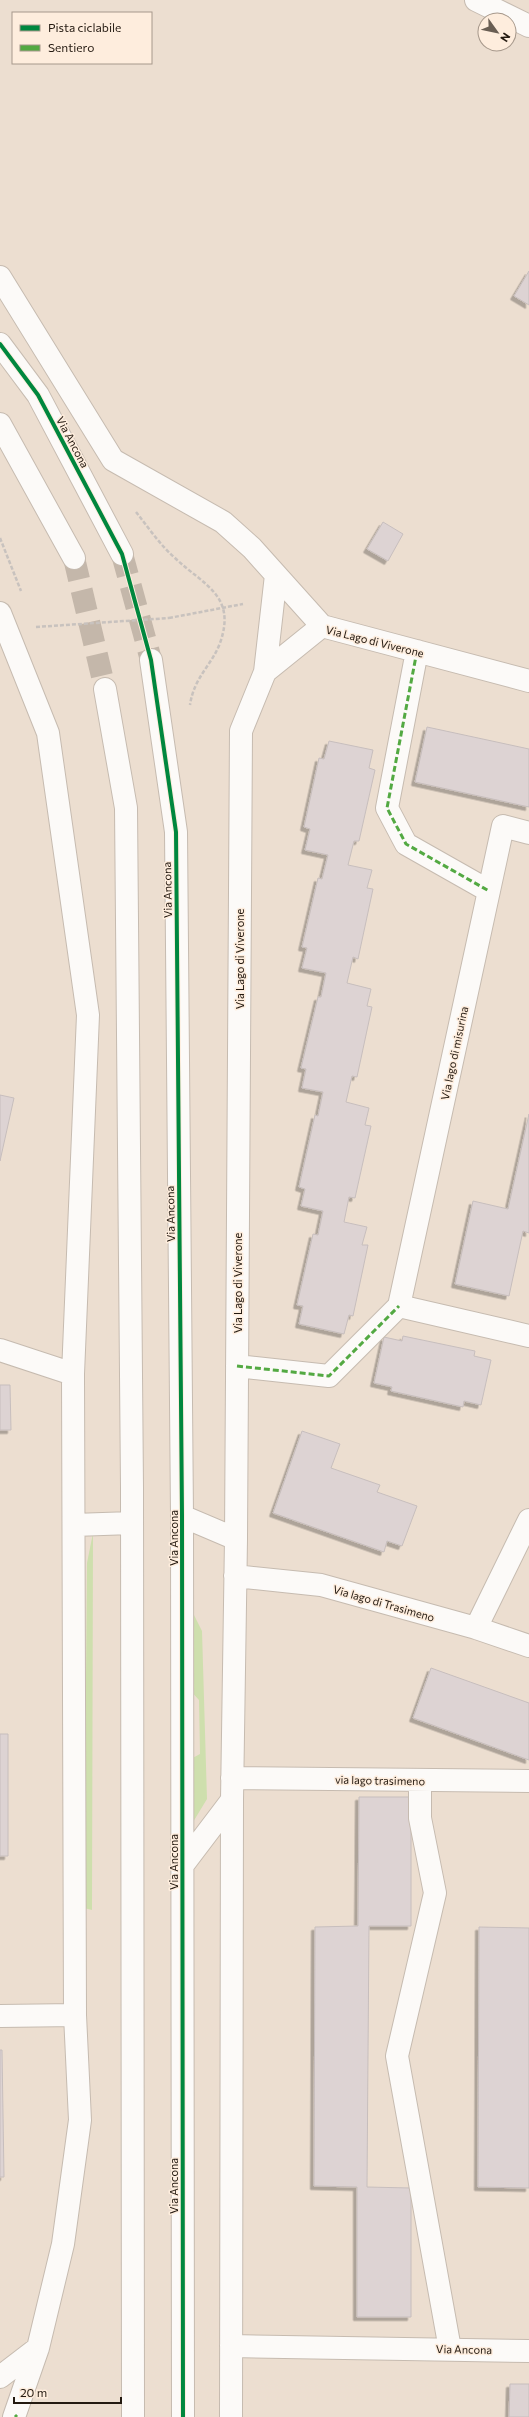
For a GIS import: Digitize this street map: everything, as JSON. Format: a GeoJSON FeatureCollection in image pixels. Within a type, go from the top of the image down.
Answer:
{"type":"FeatureCollection","features":[{"type":"Feature","properties":{"kind":"street"},"geometry":{"type":"LineString","coordinates":[[476,0],[529,26]]}},
{"type":"Feature","properties":{"kind":"street"},"geometry":{"type":"LineString","coordinates":[[0,277],[113,460],[223,522],[252,548],[322,626]]}},
{"type":"Feature","properties":{"kind":"street","name":"Via Ancona"},"geometry":{"type":"LineString","coordinates":[[0,344],[38,395],[122,554]]}},
{"type":"Feature","properties":{"kind":"street"},"geometry":{"type":"LineString","coordinates":[[0,424],[74,558]]}},
{"type":"Feature","properties":{"kind":"street"},"geometry":{"type":"LineString","coordinates":[[265,672],[276,575]]}},
{"type":"Feature","properties":{"kind":"street"},"geometry":{"type":"LineString","coordinates":[[0,613],[48,733],[88,1015],[73,1374],[75,2015],[80,2120],[63,2244],[38,2348],[14,2417]]}},
{"type":"Feature","properties":{"kind":"street","name":"Via Lago di Viverone"},"geometry":{"type":"LineString","coordinates":[[236,1539],[241,731],[265,672],[322,626],[529,681]]}},
{"type":"Feature","properties":{"kind":"street"},"geometry":{"type":"LineString","coordinates":[[417,651],[387,808],[406,844],[489,891]]}},
{"type":"Feature","properties":{"kind":"street","name":"Via Ancona"},"geometry":{"type":"LineString","coordinates":[[152,660],[176,832],[182,1516],[182,2417]]}},
{"type":"Feature","properties":{"kind":"street"},"geometry":{"type":"LineString","coordinates":[[105,689],[126,808],[132,1523],[133,2417]]}},
{"type":"Feature","properties":{"kind":"street","name":"Via lago di misurina"},"geometry":{"type":"LineString","coordinates":[[399,1306],[503,826],[529,832]]}},
{"type":"Feature","properties":{"kind":"street"},"geometry":{"type":"LineString","coordinates":[[237,1366],[328,1376],[399,1306],[529,1336]]}},
{"type":"Feature","properties":{"kind":"street"},"geometry":{"type":"LineString","coordinates":[[0,1350],[73,1374]]}},
{"type":"Feature","properties":{"kind":"street","name":"Via Ancona"},"geometry":{"type":"LineString","coordinates":[[182,1516],[236,1539]]}},
{"type":"Feature","properties":{"kind":"street"},"geometry":{"type":"LineString","coordinates":[[476,1628],[529,1520]]}},
{"type":"Feature","properties":{"kind":"street"},"geometry":{"type":"LineString","coordinates":[[74,1525],[132,1523]]}},
{"type":"Feature","properties":{"kind":"street"},"geometry":{"type":"LineString","coordinates":[[231,2417],[232,1778],[236,1539]]}},
{"type":"Feature","properties":{"kind":"street","name":"Via lago di Trasimeno"},"geometry":{"type":"LineString","coordinates":[[235,1576],[321,1585],[476,1628],[529,1646]]}},
{"type":"Feature","properties":{"kind":"street","name":"via lago trasimeno"},"geometry":{"type":"LineString","coordinates":[[232,1778],[529,1781]]}},
{"type":"Feature","properties":{"kind":"street"},"geometry":{"type":"LineString","coordinates":[[420,1780],[420,1818],[435,1893],[397,2056],[450,2349]]}},
{"type":"Feature","properties":{"kind":"street"},"geometry":{"type":"LineString","coordinates":[[182,1866],[232,1800]]}},
{"type":"Feature","properties":{"kind":"street"},"geometry":{"type":"LineString","coordinates":[[0,2016],[75,2015]]}},
{"type":"Feature","properties":{"kind":"street","name":"Via Ancona"},"geometry":{"type":"LineString","coordinates":[[232,2346],[529,2350]]}},
{"type":"Feature","properties":{"kind":"street"},"geometry":{"type":"LineString","coordinates":[[0,2377],[38,2348]]}},
{"type":"Feature","properties":{"kind":"path"},"geometry":{"type":"LineString","coordinates":[[133,508],[175,559],[212,589],[224,608],[225,624],[220,644],[199,677],[189,711]]}},
{"type":"Feature","properties":{"kind":"path"},"geometry":{"type":"LineString","coordinates":[[36,627],[169,618],[246,604]]}},
{"type":"Feature","properties":{"kind":"green space"},"geometry":{"type":"Polygon","coordinates":[[[93,1533],[92,1910],[84,1908],[87,1563],[93,1533]]]}},
{"type":"Feature","properties":{"kind":"green space"},"geometry":{"type":"Polygon","coordinates":[[[188,1603],[202,1631],[207,1799],[190,1827],[187,1761],[200,1754],[199,1700],[188,1688],[188,1603]]]}},
{"type":"Feature","properties":{"kind":"building"},"geometry":{"type":"Polygon","coordinates":[[[529,271],[529,305],[514,296],[529,271]]]}},
{"type":"Feature","properties":{"kind":"building"},"geometry":{"type":"Polygon","coordinates":[[[383,522],[403,534],[388,561],[367,549],[383,522]]]}},
{"type":"Feature","properties":{"kind":"building"},"geometry":{"type":"Polygon","coordinates":[[[427,727],[529,749],[529,807],[415,782],[427,727]]]}},
{"type":"Feature","properties":{"kind":"building"},"geometry":{"type":"Polygon","coordinates":[[[329,741],[373,750],[369,768],[375,770],[359,841],[354,841],[348,865],[372,870],[367,888],[373,889],[358,959],[353,957],[347,983],[371,989],[367,1006],[372,1007],[357,1077],[352,1076],[346,1102],[369,1108],[365,1125],[371,1126],[355,1198],[349,1197],[344,1222],[367,1227],[362,1245],[368,1245],[353,1316],[349,1315],[344,1334],[299,1324],[303,1306],[297,1305],[313,1234],[318,1235],[323,1211],[301,1206],[305,1189],[299,1187],[315,1115],[318,1116],[323,1092],[302,1088],[306,1069],[301,1068],[318,997],[321,997],[326,973],[302,968],[307,948],[302,947],[318,878],[322,879],[328,855],[305,850],[310,829],[304,827],[319,758],[324,759],[329,741]]]}},
{"type":"Feature","properties":{"kind":"building"},"geometry":{"type":"Polygon","coordinates":[[[0,1095],[14,1098],[0,1161],[0,1095]]]}},
{"type":"Feature","properties":{"kind":"building"},"geometry":{"type":"Polygon","coordinates":[[[529,1114],[529,1233],[523,1231],[509,1296],[455,1284],[473,1201],[508,1209],[529,1114]]]}},
{"type":"Feature","properties":{"kind":"building"},"geometry":{"type":"Polygon","coordinates":[[[403,1336],[475,1351],[474,1356],[491,1360],[481,1405],[464,1401],[463,1407],[391,1391],[392,1387],[374,1383],[384,1337],[402,1341],[403,1336]]]}},
{"type":"Feature","properties":{"kind":"building"},"geometry":{"type":"Polygon","coordinates":[[[0,1385],[10,1385],[11,1430],[0,1430],[0,1385]]]}},
{"type":"Feature","properties":{"kind":"building"},"geometry":{"type":"Polygon","coordinates":[[[302,1431],[340,1444],[331,1468],[380,1485],[377,1492],[417,1506],[402,1546],[387,1541],[384,1552],[273,1513],[302,1431]]]}},
{"type":"Feature","properties":{"kind":"building"},"geometry":{"type":"Polygon","coordinates":[[[431,1668],[529,1703],[529,1760],[413,1718],[431,1668]]]}},
{"type":"Feature","properties":{"kind":"building"},"geometry":{"type":"Polygon","coordinates":[[[0,1734],[8,1734],[8,1856],[0,1856],[0,1734]]]}},
{"type":"Feature","properties":{"kind":"building"},"geometry":{"type":"Polygon","coordinates":[[[359,1797],[411,1797],[411,1926],[369,1926],[367,2187],[411,2188],[411,2317],[357,2317],[357,2187],[314,2186],[315,1927],[358,1926],[359,1797]]]}},
{"type":"Feature","properties":{"kind":"building"},"geometry":{"type":"Polygon","coordinates":[[[479,1927],[529,1928],[529,2188],[478,2187],[479,1927]]]}},
{"type":"Feature","properties":{"kind":"building"},"geometry":{"type":"Polygon","coordinates":[[[0,2050],[2,2050],[4,2177],[0,2177],[0,2050]]]}},
{"type":"Feature","properties":{"kind":"building"},"geometry":{"type":"Polygon","coordinates":[[[510,2384],[529,2384],[529,2417],[509,2417],[510,2384]]]}},
{"type":"Feature","properties":{"kind":"tunnel"},"geometry":{"type":"LineString","coordinates":[[122,554],[151,660]]}},
{"type":"Feature","properties":{"kind":"tunnel"},"geometry":{"type":"LineString","coordinates":[[74,558],[105,689]]}},
{"type":"Feature","properties":{"kind":"marked path"},"geometry":{"type":"LineString","coordinates":[[417,651],[387,808],[406,844],[489,891]]}},
{"type":"Feature","properties":{"kind":"marked path"},"geometry":{"type":"LineString","coordinates":[[237,1366],[329,1376],[399,1306]]}},
{"type":"Feature","properties":{"kind":"cycle path"},"geometry":{"type":"LineString","coordinates":[[0,344],[38,395],[122,554],[151,660],[176,832],[182,1516],[183,2417]]}}]}
